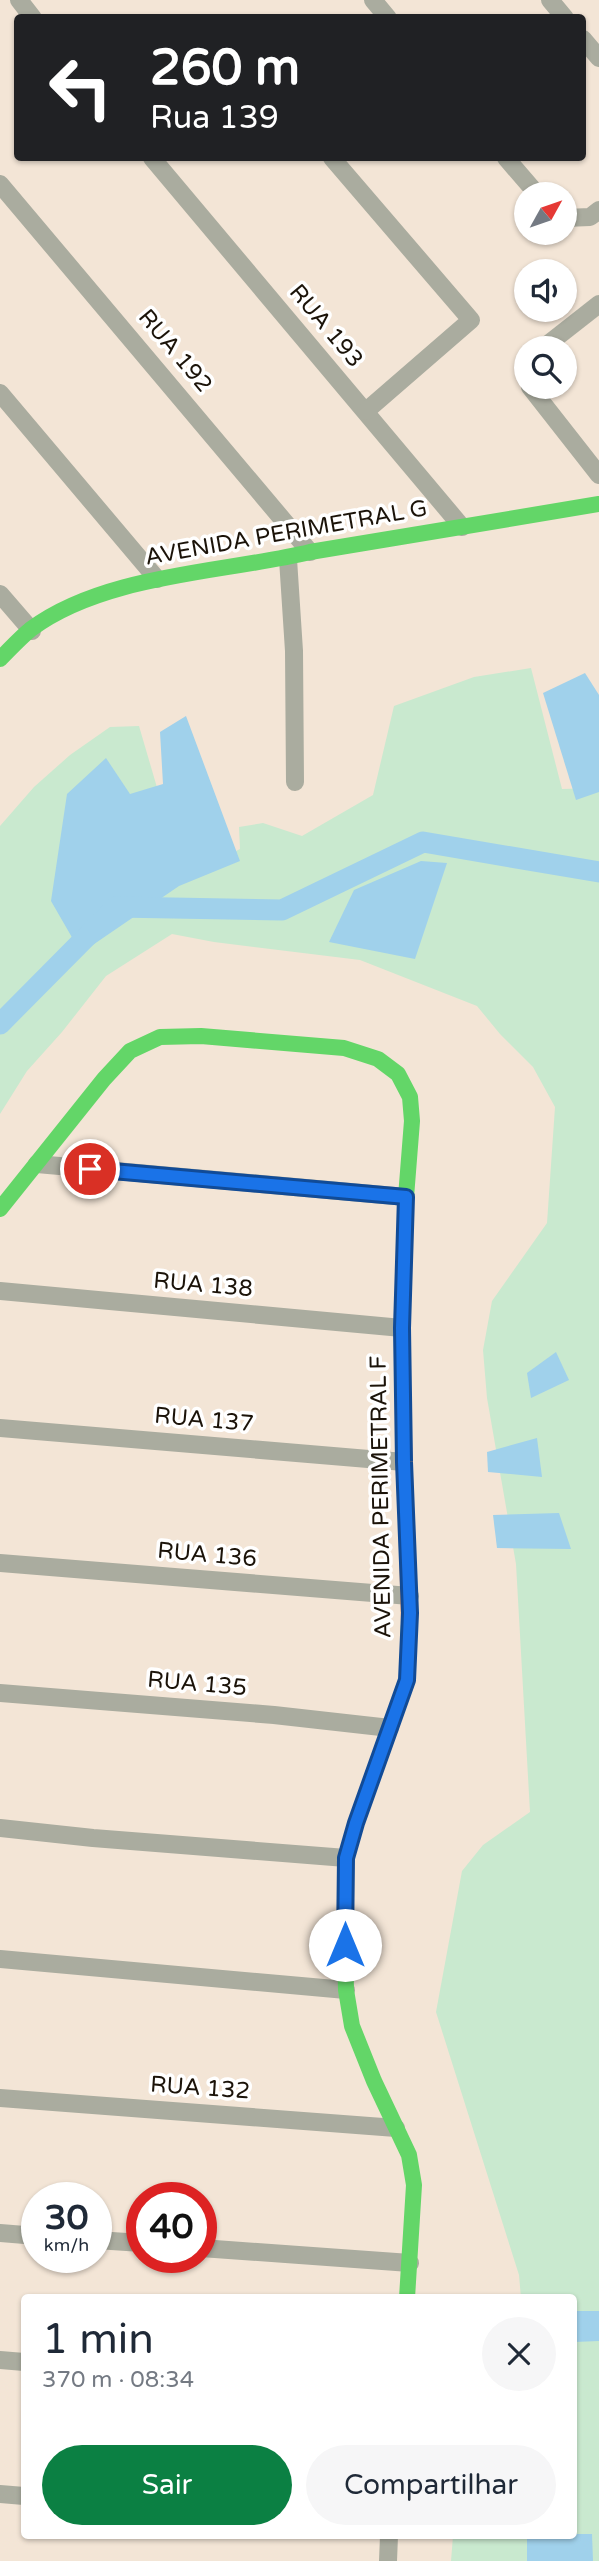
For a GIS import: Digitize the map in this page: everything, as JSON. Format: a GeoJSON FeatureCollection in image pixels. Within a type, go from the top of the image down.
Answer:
{"type":"FeatureCollection","features":[{"type":"Feature","properties":{"kind":"street"},"geometry":{"type":"LineString","coordinates":[[19,0],[30,14]]}},
{"type":"Feature","properties":{"kind":"street"},"geometry":{"type":"LineString","coordinates":[[373,0],[385,14]]}},
{"type":"Feature","properties":{"kind":"street"},"geometry":{"type":"LineString","coordinates":[[550,0],[562,14]]}},
{"type":"Feature","properties":{"kind":"street"},"geometry":{"type":"LineString","coordinates":[[586,43],[599,58]]}},
{"type":"Feature","properties":{"kind":"street","name":"RUA 193"},"geometry":{"type":"LineString","coordinates":[[155,161],[462,527]]}},
{"type":"Feature","properties":{"kind":"street"},"geometry":{"type":"LineString","coordinates":[[335,161],[471,320],[366,411]]}},
{"type":"Feature","properties":{"kind":"street"},"geometry":{"type":"LineString","coordinates":[[509,161],[527,182]]}},
{"type":"Feature","properties":{"kind":"street","name":"RUA 192"},"geometry":{"type":"LineString","coordinates":[[0,184],[310,552]]}},
{"type":"Feature","properties":{"kind":"street"},"geometry":{"type":"LineString","coordinates":[[578,217],[590,217],[599,210]]}},
{"type":"Feature","properties":{"kind":"street"},"geometry":{"type":"LineString","coordinates":[[558,336],[599,304]]}},
{"type":"Feature","properties":{"kind":"street"},"geometry":{"type":"LineString","coordinates":[[0,393],[157,579]]}},
{"type":"Feature","properties":{"kind":"street"},"geometry":{"type":"LineString","coordinates":[[539,399],[599,475]]}},
{"type":"Feature","properties":{"kind":"street","name":"AVENIDA PERIMETRAL G"},"geometry":{"type":"LineString","coordinates":[[0,659],[58,612],[157,579],[288,559],[310,552],[599,504]]}},
{"type":"Feature","properties":{"kind":"street"},"geometry":{"type":"LineString","coordinates":[[288,559],[294,652],[295,782]]}},
{"type":"Feature","properties":{"kind":"street"},"geometry":{"type":"LineString","coordinates":[[0,594],[32,631]]}},
{"type":"Feature","properties":{"kind":"street","name":"AVENIDA PERIMETRAL F"},"geometry":{"type":"LineString","coordinates":[[0,1209],[104,1079],[130,1051],[160,1037],[201,1036],[344,1048],[378,1059],[398,1074],[410,1097],[412,1121],[406,1197],[402,1328],[410,1596],[407,1680],[346,1858],[346,1990],[352,2025],[408,2155],[414,2185],[407,2294]]}},
{"type":"Feature","properties":{"kind":"street"},"geometry":{"type":"LineString","coordinates":[[37,1164],[406,1197]]}},
{"type":"Feature","properties":{"kind":"street","name":"RUA 138"},"geometry":{"type":"LineString","coordinates":[[0,1291],[402,1328]]}},
{"type":"Feature","properties":{"kind":"street","name":"RUA 137"},"geometry":{"type":"LineString","coordinates":[[0,1428],[404,1462]]}},
{"type":"Feature","properties":{"kind":"street","name":"RUA 136"},"geometry":{"type":"LineString","coordinates":[[0,1563],[410,1596]]}},
{"type":"Feature","properties":{"kind":"street","name":"RUA 135"},"geometry":{"type":"LineString","coordinates":[[0,1693],[274,1715],[390,1728]]}},
{"type":"Feature","properties":{"kind":"street"},"geometry":{"type":"LineString","coordinates":[[0,1828],[346,1858]]}},
{"type":"Feature","properties":{"kind":"street"},"geometry":{"type":"LineString","coordinates":[[0,1959],[346,1990]]}},
{"type":"Feature","properties":{"kind":"street","name":"RUA 132"},"geometry":{"type":"LineString","coordinates":[[0,2098],[396,2128]]}},
{"type":"Feature","properties":{"kind":"street"},"geometry":{"type":"LineString","coordinates":[[0,2233],[21,2235]]}},
{"type":"Feature","properties":{"kind":"street"},"geometry":{"type":"LineString","coordinates":[[217,2249],[410,2263]]}},
{"type":"Feature","properties":{"kind":"street"},"geometry":{"type":"LineString","coordinates":[[0,2360],[21,2362]]}},
{"type":"Feature","properties":{"kind":"street"},"geometry":{"type":"LineString","coordinates":[[0,2494],[21,2496]]}},
{"type":"Feature","properties":{"kind":"street"},"geometry":{"type":"LineString","coordinates":[[388,2561],[389,2539]]}},
{"type":"Feature","properties":{"kind":"green space"},"geometry":{"type":"Polygon","coordinates":[[[531,668],[562,789],[599,788],[599,2561],[451,2561],[453,2539],[577,2539],[577,2294],[521,2294],[519,2275],[436,2012],[462,1871],[483,1845],[530,1812],[516,1564],[487,1398],[483,1350],[492,1301],[547,1223],[555,1107],[533,1067],[477,1006],[360,960],[214,942],[172,934],[106,976],[27,1071],[0,1114],[0,826],[34,787],[70,755],[110,727],[139,726],[173,842],[207,866],[240,849],[239,827],[263,823],[302,836],[373,795],[394,706],[474,677],[531,668]]]}},
{"type":"Feature","properties":{"kind":"water"},"geometry":{"type":"Polygon","coordinates":[[[585,673],[599,695],[599,792],[576,800],[543,693],[585,673]]]}},
{"type":"Feature","properties":{"kind":"water"},"geometry":{"type":"Polygon","coordinates":[[[186,716],[240,861],[179,886],[81,953],[51,901],[67,794],[106,758],[130,794],[163,784],[160,732],[186,716]]]}},
{"type":"Feature","properties":{"kind":"water"},"geometry":{"type":"Polygon","coordinates":[[[421,861],[447,863],[415,959],[329,942],[354,890],[421,861]]]}},
{"type":"Feature","properties":{"kind":"water"},"geometry":{"type":"Polygon","coordinates":[[[556,1352],[569,1380],[531,1398],[527,1373],[556,1352]]]}},
{"type":"Feature","properties":{"kind":"water"},"geometry":{"type":"Polygon","coordinates":[[[537,1438],[542,1477],[488,1472],[487,1452],[537,1438]]]}},
{"type":"Feature","properties":{"kind":"water"},"geometry":{"type":"Polygon","coordinates":[[[559,1513],[571,1549],[497,1548],[493,1515],[559,1513]]]}},
{"type":"Feature","properties":{"kind":"water"},"geometry":{"type":"Polygon","coordinates":[[[577,2311],[599,2311],[599,2341],[577,2342],[577,2311]]]}},
{"type":"Feature","properties":{"kind":"water"},"geometry":{"type":"Polygon","coordinates":[[[577,2534],[592,2534],[593,2561],[527,2561],[527,2539],[577,2539],[577,2534]]]}},
{"type":"Feature","properties":{"kind":"waterway"},"geometry":{"type":"LineString","coordinates":[[0,1024],[116,907],[282,910],[423,842],[599,872]]}},
{"type":"Feature","properties":{"kind":"traffic: fast"},"geometry":{"type":"LineString","coordinates":[[0,659],[31,629],[61,611],[129,586],[310,552],[599,504]]}},
{"type":"Feature","properties":{"kind":"traffic: fast"},"geometry":{"type":"LineString","coordinates":[[0,1209],[104,1079],[130,1051],[160,1037],[201,1036],[344,1048],[378,1059],[398,1074],[410,1097],[412,1121],[406,1197],[403,1403]]}},
{"type":"Feature","properties":{"kind":"traffic: fast"},"geometry":{"type":"LineString","coordinates":[[407,2294],[414,2185],[409,2155],[374,2081],[352,2026],[346,1990],[345,1945],[346,1858],[407,1680],[409,1624]]}},
{"type":"Feature","properties":{"kind":"traffic: slow"},"geometry":{"type":"LineString","coordinates":[[403,1403],[409,1624]]}},
{"type":"Feature","properties":{"kind":"route"},"geometry":{"type":"LineString","coordinates":[[90,1169],[406,1197],[402,1328],[410,1613],[407,1680],[346,1858],[345,1945]]}}]}
